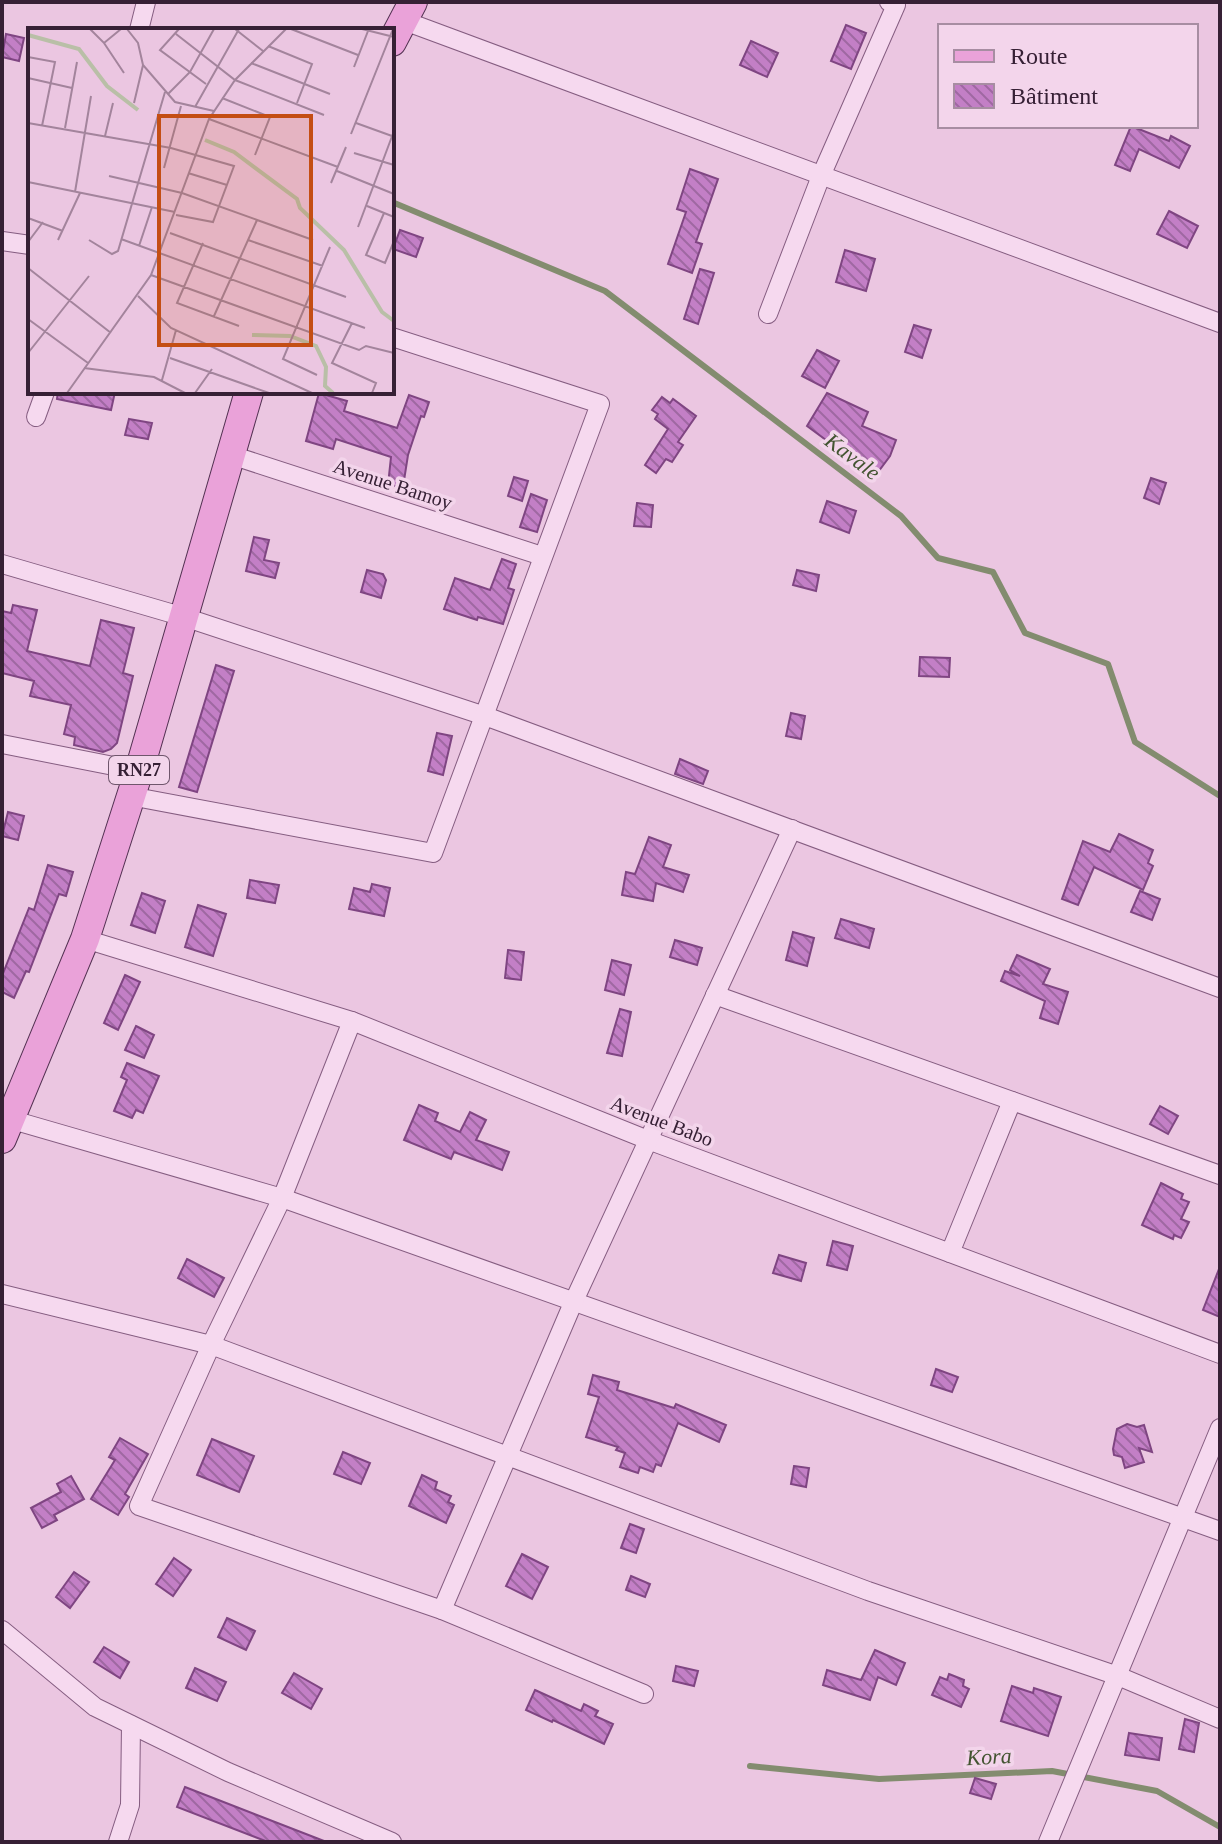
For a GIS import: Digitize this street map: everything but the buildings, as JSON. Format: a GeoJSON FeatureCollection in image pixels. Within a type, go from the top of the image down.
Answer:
{"type":"FeatureCollection","features":[{"type":"Feature","properties":{"kind":"main road","name":"RN27"},"geometry":{"type":"LineString","coordinates":[[5,1125],[85,939],[135,784],[248,394]]}},
{"type":"Feature","properties":{"kind":"street"},"geometry":{"type":"LineString","coordinates":[[140,28],[146,2]]}},
{"type":"Feature","properties":{"kind":"street"},"geometry":{"type":"LineString","coordinates":[[768,314],[821,176],[896,5],[889,2]]}},
{"type":"Feature","properties":{"kind":"street"},"geometry":{"type":"LineString","coordinates":[[402,21],[1220,323]]}},
{"type":"Feature","properties":{"kind":"street"},"geometry":{"type":"LineString","coordinates":[[2,241],[28,245]]}},
{"type":"Feature","properties":{"kind":"street"},"geometry":{"type":"LineString","coordinates":[[2,744],[135,784],[433,853],[600,404],[394,338]]}},
{"type":"Feature","properties":{"kind":"street"},"geometry":{"type":"LineString","coordinates":[[36,417],[44,394]]}},
{"type":"Feature","properties":{"kind":"street","name":"Avenue Bamoy"},"geometry":{"type":"LineString","coordinates":[[231,455],[542,556]]}},
{"type":"Feature","properties":{"kind":"street"},"geometry":{"type":"LineString","coordinates":[[2,564],[184,617],[485,716],[1220,988]]}},
{"type":"Feature","properties":{"kind":"street"},"geometry":{"type":"LineString","coordinates":[[442,1610],[573,1303],[792,829]]}},
{"type":"Feature","properties":{"kind":"street","name":"Avenue Babo"},"geometry":{"type":"LineString","coordinates":[[85,939],[352,1021],[648,1140],[1220,1354]]}},
{"type":"Feature","properties":{"kind":"street"},"geometry":{"type":"LineString","coordinates":[[715,995],[1220,1175]]}},
{"type":"Feature","properties":{"kind":"street"},"geometry":{"type":"LineString","coordinates":[[352,1021],[282,1198],[211,1345],[139,1506],[442,1610],[644,1694]]}},
{"type":"Feature","properties":{"kind":"street"},"geometry":{"type":"LineString","coordinates":[[950,1253],[1012,1101]]}},
{"type":"Feature","properties":{"kind":"street"},"geometry":{"type":"LineString","coordinates":[[5,1125],[282,1198],[1220,1531]]}},
{"type":"Feature","properties":{"kind":"street"},"geometry":{"type":"LineString","coordinates":[[2,1294],[211,1345],[868,1591],[1118,1676],[1220,1719]]}},
{"type":"Feature","properties":{"kind":"street"},"geometry":{"type":"LineString","coordinates":[[1048,1842],[1220,1428]]}},
{"type":"Feature","properties":{"kind":"street"},"geometry":{"type":"LineString","coordinates":[[2,1630],[95,1707],[228,1772],[392,1842]]}},
{"type":"Feature","properties":{"kind":"street"},"geometry":{"type":"LineString","coordinates":[[118,1842],[130,1805],[131,1725]]}},
{"type":"Feature","properties":{"kind":"waterway","name":"Kavale"},"geometry":{"type":"LineString","coordinates":[[394,203],[605,291],[901,516],[938,558],[993,572],[1025,633],[1108,664],[1135,742],[1220,796]]}},
{"type":"Feature","properties":{"kind":"waterway","name":"Kora"},"geometry":{"type":"LineString","coordinates":[[750,1766],[879,1779],[1052,1771],[1157,1791],[1220,1827]]}}]}
